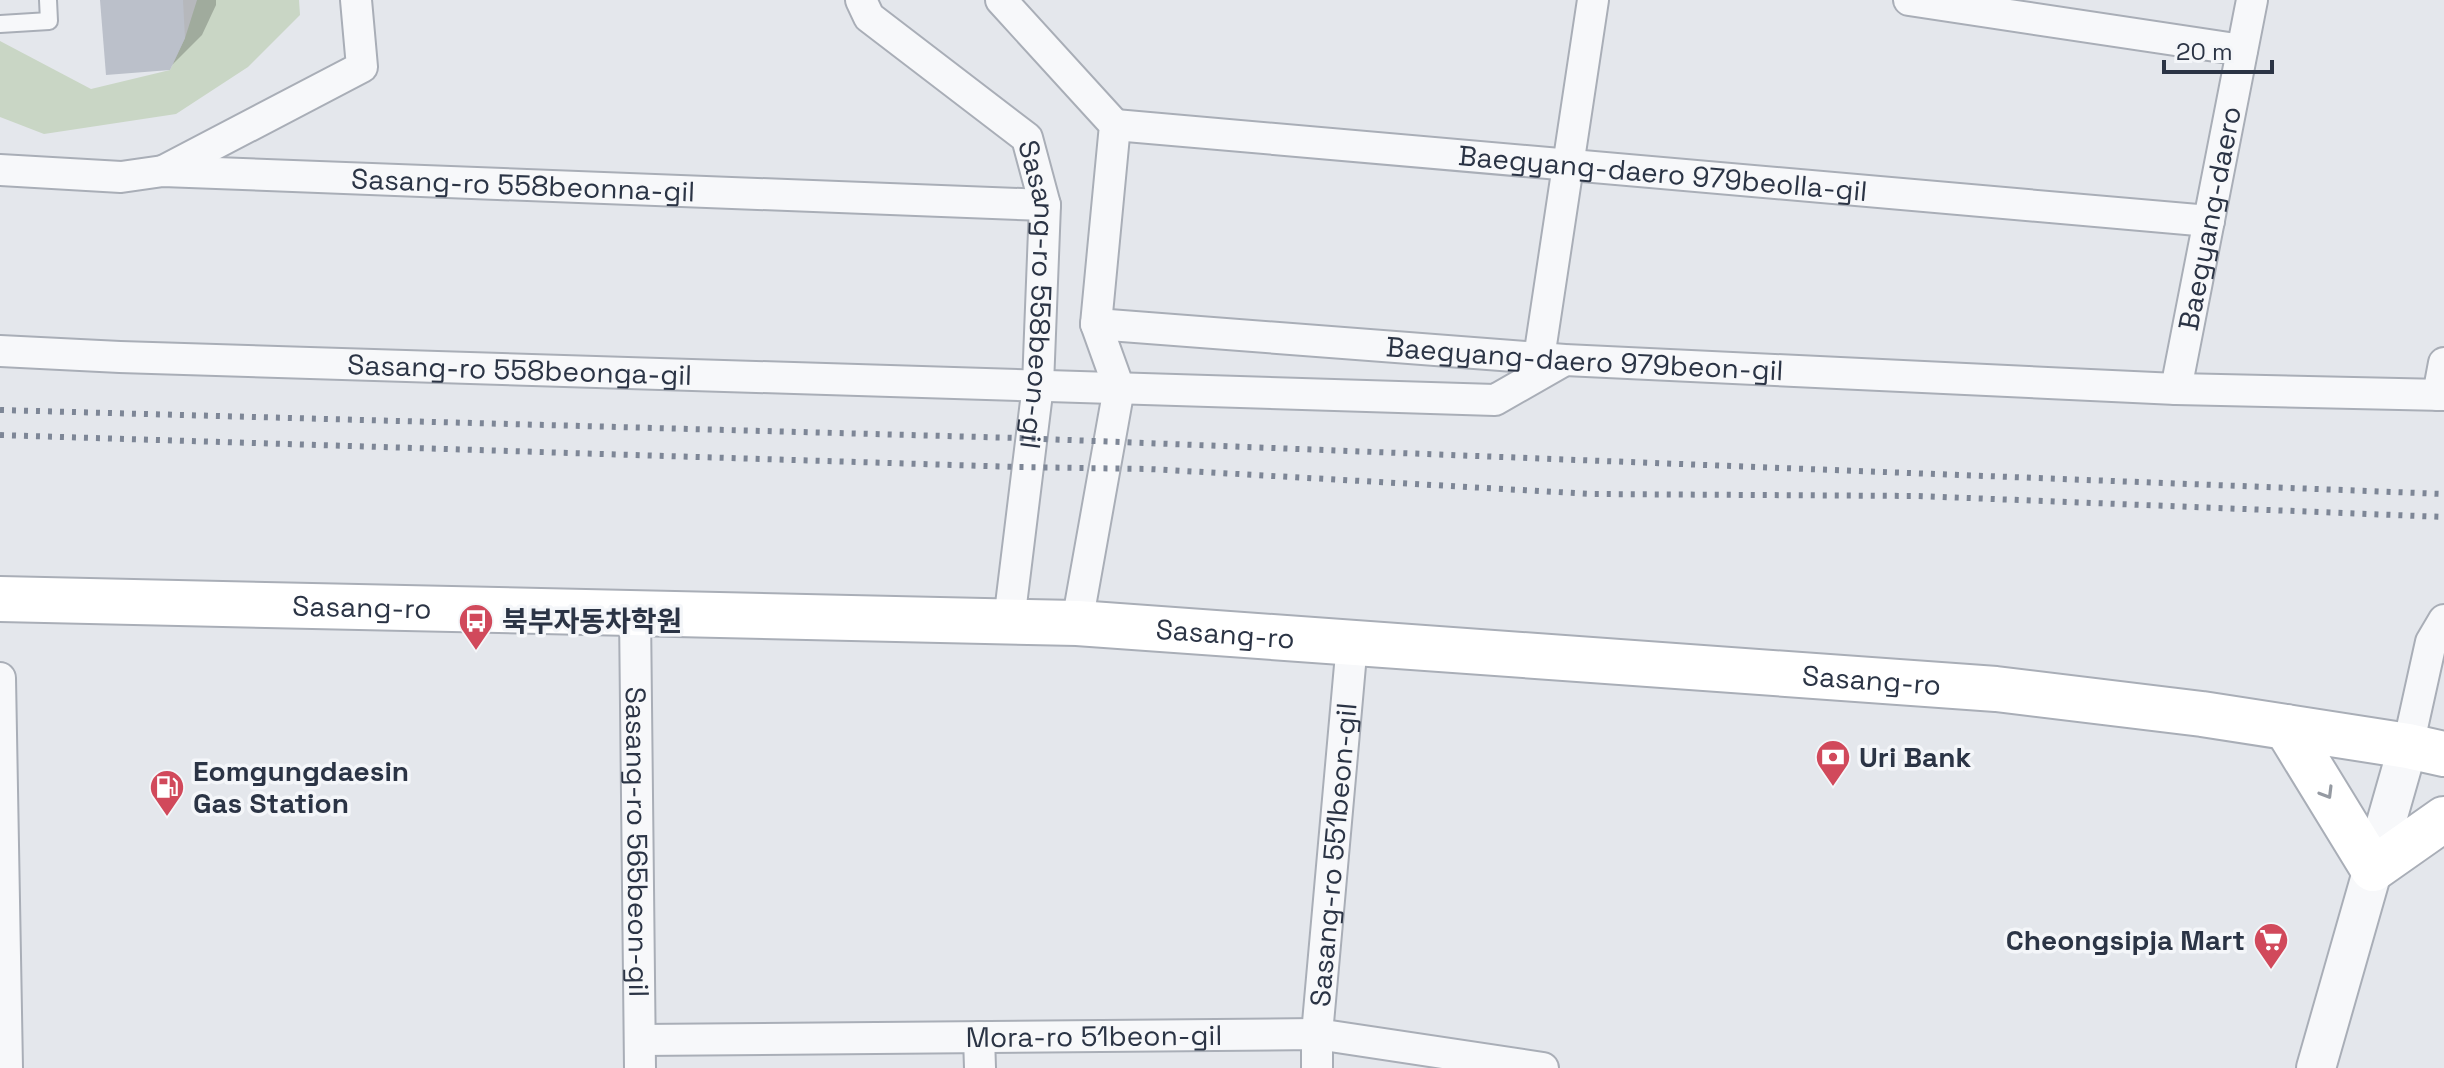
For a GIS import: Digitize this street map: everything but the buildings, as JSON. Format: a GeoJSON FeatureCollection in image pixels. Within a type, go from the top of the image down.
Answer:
{"type":"FeatureCollection","features":[{"type":"Feature","properties":{"kind":"main road","name":"Sasang-ro"},"geometry":{"type":"LineString","coordinates":[[0,599],[1077,623],[1996,689],[2202,714],[2426,750]]}},
{"type":"Feature","properties":{"kind":"main road"},"geometry":{"type":"LineString","coordinates":[[2286,727],[2373,869],[2444,819]]}},
{"type":"Feature","properties":{"kind":"street"},"geometry":{"type":"LineString","coordinates":[[163,171],[362,67],[356,0]]}},
{"type":"Feature","properties":{"kind":"street","name":"Sasang-ro 558beon-gil"},"geometry":{"type":"LineString","coordinates":[[861,0],[869,17],[1027,138],[1045,205],[1038,385],[1009,621]]}},
{"type":"Feature","properties":{"kind":"street"},"geometry":{"type":"LineString","coordinates":[[1001,0],[1115,125],[1096,324],[1119,388],[1077,623]]}},
{"type":"Feature","properties":{"kind":"street"},"geometry":{"type":"LineString","coordinates":[[1552,359],[1568,165],[1593,0]]}},
{"type":"Feature","properties":{"kind":"street"},"geometry":{"type":"LineString","coordinates":[[1909,0],[2242,50]]}},
{"type":"Feature","properties":{"kind":"street","name":"Baegyang-daero"},"geometry":{"type":"LineString","coordinates":[[2176,389],[2252,0]]}},
{"type":"Feature","properties":{"kind":"street","name":"Baegyang-daero 979beolla-gil"},"geometry":{"type":"LineString","coordinates":[[1115,125],[2209,221]]}},
{"type":"Feature","properties":{"kind":"street","name":"Sasang-ro 558beonna-gil"},"geometry":{"type":"LineString","coordinates":[[0,170],[121,177],[163,171],[1045,205]]}},
{"type":"Feature","properties":{"kind":"street","name":"Baegyang-daero 979beon-gil"},"geometry":{"type":"LineString","coordinates":[[1096,324],[1552,359],[2176,389],[2441,395]]}},
{"type":"Feature","properties":{"kind":"street","name":"Sasang-ro 558beonga-gil"},"geometry":{"type":"LineString","coordinates":[[0,351],[1495,400],[1552,359]]}},
{"type":"Feature","properties":{"kind":"street"},"geometry":{"type":"LineString","coordinates":[[2441,395],[2444,363]]}},
{"type":"Feature","properties":{"kind":"street","name":"Sasang-ro 565beon-gil"},"geometry":{"type":"LineString","coordinates":[[635,614],[640,1054]]}},
{"type":"Feature","properties":{"kind":"street"},"geometry":{"type":"LineString","coordinates":[[2316,1068],[2373,869],[2426,750],[2431,642],[2444,620]]}},
{"type":"Feature","properties":{"kind":"street","name":"Sasang-ro 551beon-gil"},"geometry":{"type":"LineString","coordinates":[[1317,1068],[1317,1034],[1352,643]]}},
{"type":"Feature","properties":{"kind":"street"},"geometry":{"type":"LineString","coordinates":[[0,678],[7,1068]]}},
{"type":"Feature","properties":{"kind":"street","name":"Mora-ro 51beon-gil"},"geometry":{"type":"LineString","coordinates":[[640,1054],[979,1037],[1317,1034],[1543,1068]]}},
{"type":"Feature","properties":{"kind":"street"},"geometry":{"type":"LineString","coordinates":[[979,1037],[980,1068]]}},
{"type":"Feature","properties":{"kind":"lane"},"geometry":{"type":"LineString","coordinates":[[0,24],[49,21],[48,0]]}},
{"type":"Feature","properties":{"kind":"green space"},"geometry":{"type":"Polygon","coordinates":[[[197,0],[299,0],[300,15],[248,67],[176,114],[44,134],[0,117],[0,41],[91,89],[170,70],[185,38],[197,0]]]}},
{"type":"Feature","properties":{"kind":"railway"},"geometry":{"type":"LineString","coordinates":[[0,410],[1018,438],[2444,494]]}},
{"type":"Feature","properties":{"kind":"railway"},"geometry":{"type":"LineString","coordinates":[[0,435],[1149,469],[1592,494],[1918,496],[2444,517]]}},
{"type":"Feature","properties":{"kind":"place","name":"북부자동차학원"},"geometry":{"type":"Point","coordinates":[476,652]}},
{"type":"Feature","properties":{"kind":"place","name":"Uri Bank"},"geometry":{"type":"Point","coordinates":[1833,788]}},
{"type":"Feature","properties":{"kind":"place","name":"Eomgungdaesin Gas Station"},"geometry":{"type":"Point","coordinates":[167,818]}},
{"type":"Feature","properties":{"kind":"place","name":"Cheongsipja Mart"},"geometry":{"type":"Point","coordinates":[2271,971]}}]}
